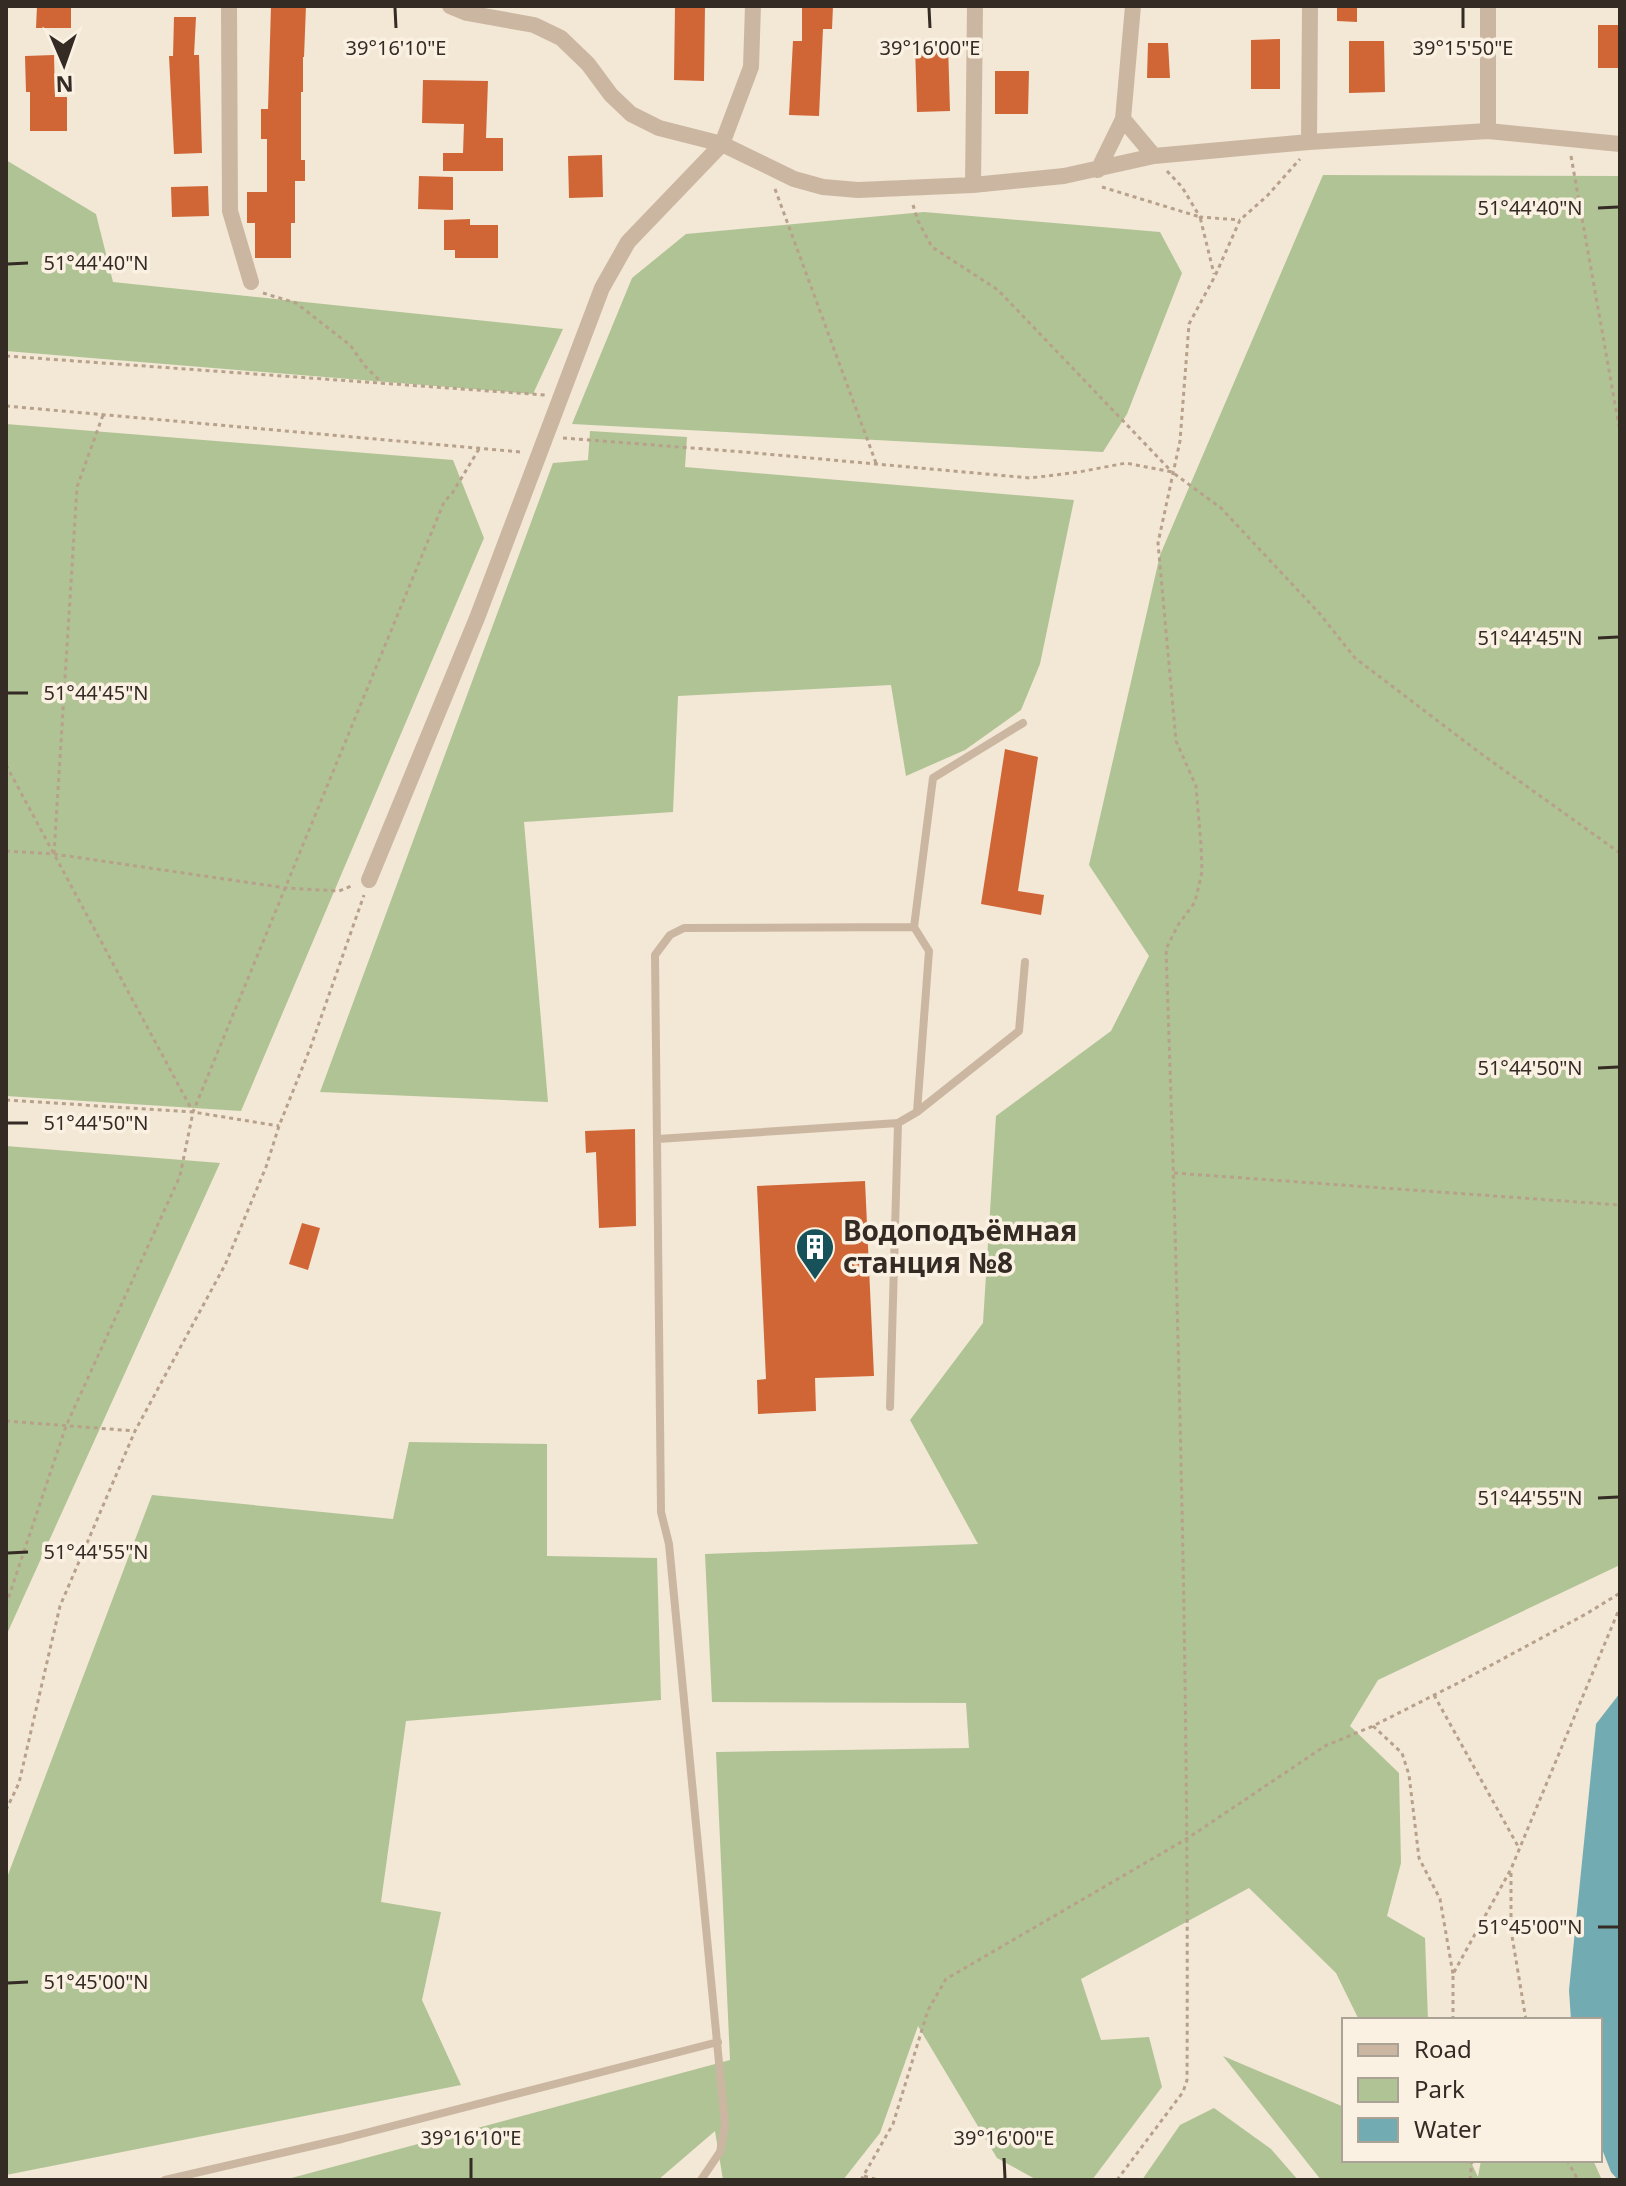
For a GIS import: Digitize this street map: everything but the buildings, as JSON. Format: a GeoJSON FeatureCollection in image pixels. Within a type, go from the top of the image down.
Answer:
{"type":"FeatureCollection","features":[{"type":"Feature","properties":{"kind":"street"},"geometry":{"type":"LineString","coordinates":[[229,6],[230,211],[251,282]]}},
{"type":"Feature","properties":{"kind":"street"},"geometry":{"type":"LineString","coordinates":[[450,6],[467,13],[534,25],[561,38],[631,114],[659,128],[722,144],[794,179],[823,187],[908,189],[1064,176],[1096,177],[1154,156],[1488,131],[1620,144]]}},
{"type":"Feature","properties":{"kind":"street"},"geometry":{"type":"LineString","coordinates":[[533,6],[534,25]]}},
{"type":"Feature","properties":{"kind":"street"},"geometry":{"type":"LineString","coordinates":[[369,880],[477,618],[602,288],[628,242],[722,144],[751,67],[753,6]]}},
{"type":"Feature","properties":{"kind":"street"},"geometry":{"type":"LineString","coordinates":[[973,185],[975,6]]}},
{"type":"Feature","properties":{"kind":"street"},"geometry":{"type":"LineString","coordinates":[[1096,177],[1123,119],[1133,6]]}},
{"type":"Feature","properties":{"kind":"street"},"geometry":{"type":"LineString","coordinates":[[1309,142],[1310,6]]}},
{"type":"Feature","properties":{"kind":"street"},"geometry":{"type":"LineString","coordinates":[[1488,6],[1488,131]]}},
{"type":"Feature","properties":{"kind":"street"},"geometry":{"type":"LineString","coordinates":[[1123,119],[1154,156]]}},
{"type":"Feature","properties":{"kind":"lane"},"geometry":{"type":"LineString","coordinates":[[917,1112],[929,951],[914,927],[933,778],[1023,723]]}},
{"type":"Feature","properties":{"kind":"lane"},"geometry":{"type":"LineString","coordinates":[[701,2180],[720,2152],[725,2125],[669,1544],[661,1512],[655,955],[670,935],[684,928],[914,927]]}},
{"type":"Feature","properties":{"kind":"lane"},"geometry":{"type":"LineString","coordinates":[[658,1139],[898,1123],[917,1112],[1019,1031],[1025,962]]}},
{"type":"Feature","properties":{"kind":"lane"},"geometry":{"type":"LineString","coordinates":[[890,1407],[898,1123]]}},
{"type":"Feature","properties":{"kind":"lane"},"geometry":{"type":"LineString","coordinates":[[165,2180],[342,2139],[718,2042]]}},
{"type":"Feature","properties":{"kind":"path"},"geometry":{"type":"LineString","coordinates":[[1568,139],[1620,432]]}},
{"type":"Feature","properties":{"kind":"path"},"geometry":{"type":"LineString","coordinates":[[1117,2180],[1183,2092],[1187,2080],[1188,1838],[1174,1173],[1166,949],[1195,902],[1202,872],[1196,786],[1176,741],[1158,543],[1180,441],[1189,324],[1240,220],[1299,161],[1309,142]]}},
{"type":"Feature","properties":{"kind":"path"},"geometry":{"type":"LineString","coordinates":[[1154,156],[1182,187],[1200,217],[1215,276]]}},
{"type":"Feature","properties":{"kind":"path"},"geometry":{"type":"LineString","coordinates":[[766,166],[877,464]]}},
{"type":"Feature","properties":{"kind":"path"},"geometry":{"type":"LineString","coordinates":[[1096,177],[1200,217],[1240,220]]}},
{"type":"Feature","properties":{"kind":"path"},"geometry":{"type":"LineString","coordinates":[[908,189],[918,221],[932,247],[998,290],[1172,472],[1221,508],[1320,614],[1355,658],[1480,753],[1620,853]]}},
{"type":"Feature","properties":{"kind":"path"},"geometry":{"type":"LineString","coordinates":[[251,282],[265,294],[296,303],[350,345],[382,383]]}},
{"type":"Feature","properties":{"kind":"path"},"geometry":{"type":"LineString","coordinates":[[6,356],[562,396]]}},
{"type":"Feature","properties":{"kind":"path"},"geometry":{"type":"LineString","coordinates":[[6,406],[479,449],[544,445],[744,452],[1030,478],[1126,463],[1172,472]]}},
{"type":"Feature","properties":{"kind":"path"},"geometry":{"type":"LineString","coordinates":[[54,854],[77,487],[103,415]]}},
{"type":"Feature","properties":{"kind":"path"},"geometry":{"type":"LineString","coordinates":[[6,1605],[66,1426],[180,1176],[193,1112],[444,502],[479,449]]}},
{"type":"Feature","properties":{"kind":"path"},"geometry":{"type":"LineString","coordinates":[[6,765],[193,1112]]}},
{"type":"Feature","properties":{"kind":"path"},"geometry":{"type":"LineString","coordinates":[[6,851],[54,854],[286,888],[339,891],[369,880]]}},
{"type":"Feature","properties":{"kind":"path"},"geometry":{"type":"LineString","coordinates":[[6,1810],[19,1783],[60,1606],[135,1431],[225,1265],[266,1167],[369,880]]}},
{"type":"Feature","properties":{"kind":"path"},"geometry":{"type":"LineString","coordinates":[[6,1100],[193,1112],[279,1126]]}},
{"type":"Feature","properties":{"kind":"path"},"geometry":{"type":"LineString","coordinates":[[1174,1173],[1620,1205]]}},
{"type":"Feature","properties":{"kind":"path"},"geometry":{"type":"LineString","coordinates":[[6,1421],[135,1431]]}},
{"type":"Feature","properties":{"kind":"path"},"geometry":{"type":"LineString","coordinates":[[878,2180],[862,2178],[893,2124],[928,2010],[946,1979],[1188,1838],[1325,1746],[1434,1695],[1620,1593]]}},
{"type":"Feature","properties":{"kind":"path"},"geometry":{"type":"LineString","coordinates":[[1453,1974],[1511,1869],[1620,1607]]}},
{"type":"Feature","properties":{"kind":"path"},"geometry":{"type":"LineString","coordinates":[[1434,1695],[1519,1848]]}},
{"type":"Feature","properties":{"kind":"path"},"geometry":{"type":"LineString","coordinates":[[1373,1726],[1402,1753],[1409,1775],[1419,1858],[1440,1899],[1453,1974],[1453,2018]]}},
{"type":"Feature","properties":{"kind":"path"},"geometry":{"type":"LineString","coordinates":[[1511,1869],[1511,1930],[1526,2018]]}},
{"type":"Feature","properties":{"kind":"path"},"geometry":{"type":"LineString","coordinates":[[1568,2162],[1578,2180]]}},
{"type":"Feature","properties":{"kind":"green space"},"geometry":{"type":"Polygon","coordinates":[[[6,160],[96,214],[113,282],[563,329],[533,394],[6,351],[6,160]]]}},
{"type":"Feature","properties":{"kind":"green space"},"geometry":{"type":"Polygon","coordinates":[[[1323,175],[1620,176],[1620,1565],[1378,1680],[1350,1726],[1399,1773],[1401,1863],[1387,1916],[1425,1938],[1428,2018],[1358,2018],[1336,1973],[1249,1888],[1081,1979],[1101,2040],[1149,2037],[1162,2087],[1092,2180],[1037,2180],[997,2158],[918,2026],[880,2133],[843,2180],[723,2180],[715,2131],[658,2180],[284,2180],[730,2060],[716,1752],[969,1748],[966,1703],[712,1702],[705,1554],[978,1544],[910,1420],[983,1323],[996,1116],[1111,1031],[1149,956],[1089,865],[1160,555],[1323,175]]]}},
{"type":"Feature","properties":{"kind":"green space"},"geometry":{"type":"Polygon","coordinates":[[[924,212],[1160,232],[1182,273],[1127,414],[1103,452],[572,424],[632,278],[686,234],[924,212]]]}},
{"type":"Feature","properties":{"kind":"green space"},"geometry":{"type":"Polygon","coordinates":[[[6,424],[453,460],[484,538],[241,1111],[6,1096],[6,424]]]}},
{"type":"Feature","properties":{"kind":"green space"},"geometry":{"type":"Polygon","coordinates":[[[590,431],[687,437],[685,467],[1074,500],[1040,664],[1021,710],[965,750],[906,776],[891,685],[678,696],[673,812],[524,822],[548,1102],[320,1092],[553,463],[588,460],[590,431]]]}},
{"type":"Feature","properties":{"kind":"green space"},"geometry":{"type":"Polygon","coordinates":[[[6,1146],[220,1163],[6,1636],[6,1146]]]}},
{"type":"Feature","properties":{"kind":"green space"},"geometry":{"type":"Polygon","coordinates":[[[409,1442],[547,1444],[547,1556],[657,1558],[661,1700],[406,1721],[381,1902],[441,1912],[422,2000],[461,2085],[6,2175],[6,1880],[152,1495],[393,1519],[409,1442]]]}},
{"type":"Feature","properties":{"kind":"green space"},"geometry":{"type":"Polygon","coordinates":[[[1223,2056],[1342,2106],[1342,2162],[1471,2162],[1478,2177],[1481,2162],[1594,2162],[1602,2180],[1321,2180],[1223,2056]]]}},
{"type":"Feature","properties":{"kind":"green space"},"geometry":{"type":"Polygon","coordinates":[[[1214,2108],[1271,2149],[1298,2180],[1142,2180],[1180,2125],[1214,2108]]]}},
{"type":"Feature","properties":{"kind":"water"},"geometry":{"type":"Polygon","coordinates":[[[1620,1693],[1620,2180],[1611,2172],[1602,2149],[1602,2018],[1571,2018],[1569,1990],[1596,1724],[1620,1693]]]}},
{"type":"Feature","properties":{"kind":"place","name":"Водоподъёмная станция №8"},"geometry":{"type":"Point","coordinates":[815,1281]}}]}
